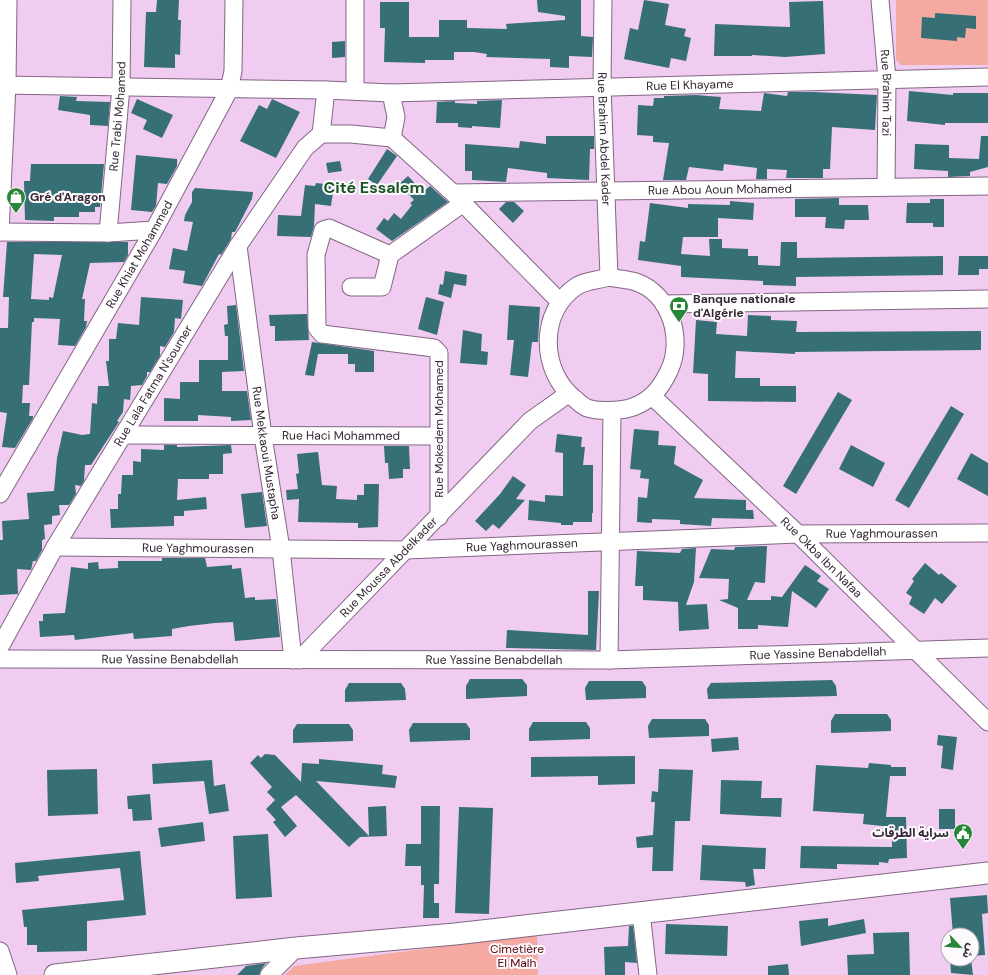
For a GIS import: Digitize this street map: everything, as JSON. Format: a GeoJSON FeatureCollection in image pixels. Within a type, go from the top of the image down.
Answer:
{"type":"FeatureCollection","features":[{"type":"Feature","properties":{"kind":"main road"},"geometry":{"type":"LineString","coordinates":[[55,975],[296,948],[455,934],[983,872]]}},
{"type":"Feature","properties":{"kind":"street"},"geometry":{"type":"LineString","coordinates":[[8,0],[0,232],[108,233],[154,230]]}},
{"type":"Feature","properties":{"kind":"street","name":"Rue Trabi Mohamed"},"geometry":{"type":"LineString","coordinates":[[108,233],[121,87],[122,0]]}},
{"type":"Feature","properties":{"kind":"street","name":"Rue Khiat Mohammed"},"geometry":{"type":"LineString","coordinates":[[0,494],[154,230],[229,90],[233,71],[234,0]]}},
{"type":"Feature","properties":{"kind":"street"},"geometry":{"type":"LineString","coordinates":[[355,0],[355,91]]}},
{"type":"Feature","properties":{"kind":"street","name":"Rue Brahim Abdel Kader"},"geometry":{"type":"LineString","coordinates":[[603,0],[602,86],[609,277]]}},
{"type":"Feature","properties":{"kind":"street","name":"Rue Brahim Tazi"},"geometry":{"type":"LineString","coordinates":[[880,0],[887,79],[886,186]]}},
{"type":"Feature","properties":{"kind":"street","name":"Rue El Khayame"},"geometry":{"type":"LineString","coordinates":[[4,85],[229,90],[326,90],[391,93],[602,86],[988,77]]}},
{"type":"Feature","properties":{"kind":"street"},"geometry":{"type":"LineString","coordinates":[[326,90],[321,134],[351,134],[392,138],[457,198],[560,302]]}},
{"type":"Feature","properties":{"kind":"street"},"geometry":{"type":"LineString","coordinates":[[391,93],[396,117],[392,138]]}},
{"type":"Feature","properties":{"kind":"street","name":"Rue Lala Fatma N'soumer"},"geometry":{"type":"LineString","coordinates":[[0,647],[55,547],[238,246],[305,148],[321,134]]}},
{"type":"Feature","properties":{"kind":"street","name":"Rue Abou Aoun Mohamed"},"geometry":{"type":"LineString","coordinates":[[457,198],[607,191],[886,186],[988,186]]}},
{"type":"Feature","properties":{"kind":"street"},"geometry":{"type":"LineString","coordinates":[[351,287],[382,287],[390,255],[457,198]]}},
{"type":"Feature","properties":{"kind":"street","name":"Rue Mokedem Mohamed"},"geometry":{"type":"LineString","coordinates":[[390,255],[329,228],[322,230],[316,255],[317,328],[322,334],[437,350],[439,353],[439,517]]}},
{"type":"Feature","properties":{"kind":"street","name":"Rue Mekkaoui Mustapha"},"geometry":{"type":"LineString","coordinates":[[238,246],[263,436],[281,549],[296,660]]}},
{"type":"Feature","properties":{"kind":"street"},"geometry":{"type":"LineString","coordinates":[[609,277],[636,282],[647,288],[664,304],[674,324],[675,358],[662,386],[652,396],[634,407],[612,412],[586,407],[568,394],[557,378],[549,358],[549,332],[553,315],[560,302],[577,286],[609,277]]}},
{"type":"Feature","properties":{"kind":"street"},"geometry":{"type":"LineString","coordinates":[[664,304],[988,299]]}},
{"type":"Feature","properties":{"kind":"street","name":"Rue Moussa Abdelkader"},"geometry":{"type":"LineString","coordinates":[[296,660],[439,517],[530,421],[568,394]]}},
{"type":"Feature","properties":{"kind":"street","name":"Rue Okba Ibn Nafaa"},"geometry":{"type":"LineString","coordinates":[[652,396],[798,534],[917,650],[988,722]]}},
{"type":"Feature","properties":{"kind":"street"},"geometry":{"type":"LineString","coordinates":[[609,660],[609,542],[612,412]]}},
{"type":"Feature","properties":{"kind":"street","name":"Rue Haci Mohammed"},"geometry":{"type":"LineString","coordinates":[[124,435],[438,436]]}},
{"type":"Feature","properties":{"kind":"street","name":"Rue Yaghmourassen"},"geometry":{"type":"LineString","coordinates":[[55,547],[406,550],[798,534],[988,533]]}},
{"type":"Feature","properties":{"kind":"street","name":"Rue Yassine Benabdellah"},"geometry":{"type":"LineString","coordinates":[[0,659],[609,660],[988,648]]}},
{"type":"Feature","properties":{"kind":"street"},"geometry":{"type":"LineString","coordinates":[[641,912],[648,975]]}},
{"type":"Feature","properties":{"kind":"street"},"geometry":{"type":"LineString","coordinates":[[269,975],[296,948]]}},
{"type":"Feature","properties":{"kind":"street"},"geometry":{"type":"LineString","coordinates":[[0,950],[8,975]]}},
{"type":"Feature","properties":{"kind":"green space"},"geometry":{"type":"Polygon","coordinates":[[[896,0],[988,0],[988,65],[901,65],[896,60],[896,0]]]}},
{"type":"Feature","properties":{"kind":"green space","name":"Cimetière El Malh"},"geometry":{"type":"Polygon","coordinates":[[[537,934],[538,975],[285,975],[294,966],[537,934]]]}},
{"type":"Feature","properties":{"kind":"building"},"geometry":{"type":"Polygon","coordinates":[[[157,0],[179,0],[178,20],[181,20],[180,55],[175,54],[175,68],[144,67],[146,12],[156,12],[157,0]]]}},
{"type":"Feature","properties":{"kind":"building"},"geometry":{"type":"Polygon","coordinates":[[[537,0],[581,0],[581,36],[593,37],[592,57],[569,56],[569,68],[550,67],[550,59],[486,57],[487,54],[474,52],[454,52],[454,60],[425,60],[425,63],[384,62],[385,28],[380,28],[380,2],[409,2],[409,37],[439,37],[439,20],[467,20],[467,28],[507,29],[506,24],[565,20],[565,16],[538,12],[537,0]]]}},
{"type":"Feature","properties":{"kind":"building"},"geometry":{"type":"Polygon","coordinates":[[[644,0],[669,4],[665,25],[686,29],[684,36],[691,38],[686,61],[671,58],[669,68],[624,59],[630,28],[638,30],[644,0]]]}},
{"type":"Feature","properties":{"kind":"building"},"geometry":{"type":"Polygon","coordinates":[[[823,1],[825,54],[785,57],[752,55],[714,56],[715,24],[790,27],[789,2],[823,1]]]}},
{"type":"Feature","properties":{"kind":"building"},"geometry":{"type":"Polygon","coordinates":[[[935,13],[976,16],[976,29],[966,28],[965,38],[957,37],[957,41],[921,38],[922,17],[935,18],[935,13]]]}},
{"type":"Feature","properties":{"kind":"building"},"geometry":{"type":"Polygon","coordinates":[[[345,41],[345,57],[332,58],[332,42],[345,41]]]}},
{"type":"Feature","properties":{"kind":"building"},"geometry":{"type":"Polygon","coordinates":[[[909,91],[953,95],[953,93],[988,93],[988,123],[945,123],[945,125],[907,121],[909,91]]]}},
{"type":"Feature","properties":{"kind":"building"},"geometry":{"type":"Polygon","coordinates":[[[788,92],[877,95],[875,130],[832,127],[830,169],[823,169],[823,178],[786,178],[787,170],[767,169],[767,179],[756,179],[757,168],[724,164],[723,171],[689,167],[686,180],[663,180],[669,143],[653,142],[653,136],[637,135],[638,105],[653,106],[654,98],[664,98],[664,96],[696,95],[721,97],[719,109],[761,111],[764,93],[787,96],[788,92]]]}},
{"type":"Feature","properties":{"kind":"building"},"geometry":{"type":"Polygon","coordinates":[[[60,96],[77,97],[76,101],[110,102],[108,126],[90,125],[90,115],[58,110],[60,96]]]}},
{"type":"Feature","properties":{"kind":"building"},"geometry":{"type":"Polygon","coordinates":[[[137,99],[173,115],[162,138],[143,129],[147,120],[131,113],[137,99]]]}},
{"type":"Feature","properties":{"kind":"building"},"geometry":{"type":"Polygon","coordinates":[[[272,99],[300,112],[276,158],[240,141],[259,105],[267,109],[272,99]]]}},
{"type":"Feature","properties":{"kind":"building"},"geometry":{"type":"Polygon","coordinates":[[[502,100],[500,128],[472,126],[472,128],[458,127],[458,123],[436,123],[437,102],[455,101],[455,103],[477,104],[477,101],[502,100]]]}},
{"type":"Feature","properties":{"kind":"building"},"geometry":{"type":"Polygon","coordinates":[[[546,136],[594,136],[594,149],[590,149],[589,180],[547,178],[547,173],[508,168],[506,182],[472,180],[472,171],[465,171],[465,144],[519,148],[520,141],[546,144],[546,136]]]}},
{"type":"Feature","properties":{"kind":"building"},"geometry":{"type":"Polygon","coordinates":[[[981,136],[988,136],[988,167],[970,172],[970,176],[948,177],[948,171],[914,169],[915,144],[949,145],[949,158],[979,159],[981,136]]]}},
{"type":"Feature","properties":{"kind":"building"},"geometry":{"type":"Polygon","coordinates":[[[387,149],[397,156],[377,185],[368,179],[387,149]]]}},
{"type":"Feature","properties":{"kind":"building"},"geometry":{"type":"Polygon","coordinates":[[[136,155],[177,159],[177,166],[167,184],[158,183],[156,206],[152,212],[131,210],[136,155]]]}},
{"type":"Feature","properties":{"kind":"building"},"geometry":{"type":"Polygon","coordinates":[[[340,161],[342,171],[328,173],[326,163],[340,161]]]}},
{"type":"Feature","properties":{"kind":"building"},"geometry":{"type":"Polygon","coordinates":[[[31,164],[104,164],[100,207],[95,207],[95,212],[79,212],[79,217],[54,217],[54,221],[25,220],[24,181],[30,181],[31,164]]]}},
{"type":"Feature","properties":{"kind":"building"},"geometry":{"type":"Polygon","coordinates":[[[408,176],[423,192],[430,186],[448,202],[392,241],[376,229],[384,218],[388,221],[394,213],[401,219],[412,205],[410,203],[414,200],[399,184],[408,176]]]}},
{"type":"Feature","properties":{"kind":"building"},"geometry":{"type":"Polygon","coordinates":[[[316,183],[334,185],[331,206],[315,204],[314,226],[311,237],[277,236],[278,215],[301,216],[305,185],[315,186],[316,183]]]}},
{"type":"Feature","properties":{"kind":"building"},"geometry":{"type":"Polygon","coordinates":[[[195,188],[253,192],[252,199],[235,232],[232,232],[231,239],[221,255],[219,254],[202,286],[183,283],[185,271],[169,269],[173,248],[187,251],[193,222],[184,221],[185,215],[192,202],[192,192],[195,188]]]}},
{"type":"Feature","properties":{"kind":"building"},"geometry":{"type":"Polygon","coordinates":[[[839,198],[839,205],[868,205],[869,220],[845,220],[844,229],[825,228],[826,217],[795,217],[795,199],[839,198]]]}},
{"type":"Feature","properties":{"kind":"building"},"geometry":{"type":"Polygon","coordinates":[[[930,199],[944,199],[944,227],[933,227],[933,223],[906,223],[907,203],[930,203],[930,199]]]}},
{"type":"Feature","properties":{"kind":"building"},"geometry":{"type":"Polygon","coordinates":[[[730,201],[754,203],[753,220],[718,218],[718,237],[683,237],[681,254],[710,256],[709,239],[722,239],[722,248],[748,249],[748,256],[758,256],[758,265],[780,266],[781,242],[797,242],[797,258],[943,256],[943,275],[796,277],[796,286],[763,285],[763,281],[681,277],[681,266],[638,260],[640,241],[645,242],[650,203],[688,208],[688,204],[730,205],[730,201]]]}},
{"type":"Feature","properties":{"kind":"building"},"geometry":{"type":"Polygon","coordinates":[[[506,202],[514,202],[524,211],[513,223],[499,209],[506,202]]]}},
{"type":"Feature","properties":{"kind":"building"},"geometry":{"type":"Polygon","coordinates":[[[7,242],[128,242],[128,255],[124,262],[90,263],[82,299],[85,299],[84,321],[87,321],[86,327],[75,346],[58,345],[60,319],[34,318],[34,322],[32,322],[29,385],[23,385],[22,403],[30,403],[29,416],[33,416],[33,418],[15,448],[2,447],[7,413],[0,412],[0,328],[8,328],[9,297],[3,297],[7,242]],[[34,254],[31,299],[49,300],[49,297],[53,298],[62,255],[34,254]]]}},
{"type":"Feature","properties":{"kind":"building"},"geometry":{"type":"Polygon","coordinates":[[[959,256],[988,256],[988,269],[979,269],[979,275],[958,275],[959,256]]]}},
{"type":"Feature","properties":{"kind":"building"},"geometry":{"type":"Polygon","coordinates":[[[445,271],[467,275],[466,286],[454,284],[451,298],[438,294],[440,284],[443,285],[445,271]]]}},
{"type":"Feature","properties":{"kind":"building"},"geometry":{"type":"Polygon","coordinates":[[[141,297],[183,300],[181,319],[175,318],[174,332],[165,347],[160,346],[160,356],[150,372],[147,372],[147,376],[142,385],[131,386],[130,400],[124,399],[123,412],[117,421],[119,422],[91,465],[85,465],[84,481],[81,486],[75,485],[76,494],[69,505],[59,505],[60,515],[52,516],[52,524],[44,525],[45,539],[42,540],[42,550],[36,561],[33,561],[31,570],[17,569],[18,594],[0,595],[0,540],[3,540],[2,521],[29,519],[27,493],[54,491],[57,458],[63,431],[82,435],[90,434],[92,403],[97,404],[98,386],[109,386],[106,361],[109,361],[109,339],[116,339],[118,323],[139,325],[141,297]]]}},
{"type":"Feature","properties":{"kind":"building"},"geometry":{"type":"Polygon","coordinates":[[[426,297],[444,302],[437,335],[418,329],[426,297]]]}},
{"type":"Feature","properties":{"kind":"building"},"geometry":{"type":"Polygon","coordinates":[[[236,305],[244,371],[222,372],[222,391],[247,391],[251,420],[231,421],[231,417],[198,415],[198,421],[164,421],[164,398],[180,399],[180,382],[199,382],[199,360],[228,360],[228,336],[225,336],[224,325],[228,324],[227,306],[236,305]]]}},
{"type":"Feature","properties":{"kind":"building"},"geometry":{"type":"Polygon","coordinates":[[[509,305],[540,307],[538,342],[532,342],[528,377],[510,375],[514,340],[507,340],[509,305]]]}},
{"type":"Feature","properties":{"kind":"building"},"geometry":{"type":"Polygon","coordinates":[[[307,314],[309,340],[275,341],[275,326],[270,326],[269,315],[307,314]]]}},
{"type":"Feature","properties":{"kind":"building"},"geometry":{"type":"Polygon","coordinates":[[[748,315],[771,316],[771,320],[797,321],[796,332],[981,331],[981,350],[795,352],[795,354],[736,351],[735,378],[760,378],[760,386],[796,386],[796,402],[708,401],[708,374],[693,373],[696,320],[717,322],[716,334],[747,336],[748,315]]]}},
{"type":"Feature","properties":{"kind":"building"},"geometry":{"type":"Polygon","coordinates":[[[463,330],[482,334],[481,351],[488,352],[487,365],[460,363],[463,330]]]}},
{"type":"Feature","properties":{"kind":"building"},"geometry":{"type":"Polygon","coordinates":[[[312,342],[374,351],[374,372],[355,372],[355,364],[348,364],[348,354],[318,354],[314,376],[305,375],[312,342]]]}},
{"type":"Feature","properties":{"kind":"building"},"geometry":{"type":"Polygon","coordinates":[[[838,392],[852,400],[796,494],[783,486],[838,392]]]}},
{"type":"Feature","properties":{"kind":"building"},"geometry":{"type":"Polygon","coordinates":[[[951,406],[964,414],[909,508],[895,500],[951,406]]]}},
{"type":"Feature","properties":{"kind":"building"},"geometry":{"type":"Polygon","coordinates":[[[634,429],[659,431],[658,445],[676,446],[674,464],[703,480],[694,498],[746,500],[746,510],[753,510],[754,519],[712,518],[711,526],[680,524],[680,520],[652,519],[652,523],[637,522],[638,497],[647,498],[649,479],[640,478],[641,470],[630,469],[634,429]]]}},
{"type":"Feature","properties":{"kind":"building"},"geometry":{"type":"Polygon","coordinates":[[[557,434],[582,437],[581,447],[585,447],[583,465],[593,465],[592,522],[573,522],[573,525],[561,525],[561,523],[528,520],[529,500],[545,502],[545,495],[563,496],[563,453],[555,452],[557,434]]]}},
{"type":"Feature","properties":{"kind":"building"},"geometry":{"type":"Polygon","coordinates":[[[164,445],[177,445],[177,447],[231,445],[232,453],[223,454],[223,474],[209,474],[209,479],[178,479],[177,500],[206,497],[207,509],[184,511],[184,516],[174,516],[174,526],[111,528],[110,509],[118,509],[118,494],[121,494],[122,475],[133,475],[133,461],[141,462],[141,449],[164,450],[164,445]]]}},
{"type":"Feature","properties":{"kind":"building"},"geometry":{"type":"Polygon","coordinates":[[[851,445],[885,463],[873,487],[839,469],[851,445]]]}},
{"type":"Feature","properties":{"kind":"building"},"geometry":{"type":"Polygon","coordinates":[[[384,446],[409,446],[410,469],[403,469],[403,478],[389,479],[388,463],[385,463],[384,446]]]}},
{"type":"Feature","properties":{"kind":"building"},"geometry":{"type":"Polygon","coordinates":[[[318,452],[322,485],[337,486],[336,499],[357,500],[357,495],[364,495],[364,484],[379,484],[378,527],[358,528],[358,523],[298,522],[299,499],[287,500],[286,490],[298,489],[296,474],[299,473],[297,454],[318,452]]]}},
{"type":"Feature","properties":{"kind":"building"},"geometry":{"type":"Polygon","coordinates":[[[971,453],[988,463],[988,496],[957,479],[971,453]]]}},
{"type":"Feature","properties":{"kind":"building"},"geometry":{"type":"Polygon","coordinates":[[[513,476],[526,485],[516,499],[525,500],[499,529],[493,524],[486,531],[475,521],[500,494],[513,476]]]}},
{"type":"Feature","properties":{"kind":"building"},"geometry":{"type":"Polygon","coordinates":[[[262,492],[267,526],[245,528],[241,494],[262,492]]]}},
{"type":"Feature","properties":{"kind":"building"},"geometry":{"type":"Polygon","coordinates":[[[767,546],[765,583],[755,582],[747,600],[771,600],[771,596],[782,597],[805,565],[821,576],[817,581],[829,589],[816,608],[792,591],[788,627],[758,625],[758,629],[738,629],[738,608],[719,600],[728,599],[729,579],[699,578],[711,549],[734,550],[735,547],[767,546]]]}},
{"type":"Feature","properties":{"kind":"building"},"geometry":{"type":"Polygon","coordinates":[[[696,548],[694,582],[686,605],[707,604],[709,629],[679,631],[678,602],[643,600],[643,586],[635,586],[637,551],[680,553],[682,549],[696,548]]]}},
{"type":"Feature","properties":{"kind":"building"},"geometry":{"type":"Polygon","coordinates":[[[162,558],[205,558],[207,567],[232,565],[232,569],[241,568],[245,598],[255,597],[255,600],[276,599],[280,637],[235,641],[233,622],[189,626],[172,629],[172,636],[134,639],[133,633],[75,640],[74,635],[40,637],[39,621],[43,621],[43,614],[65,613],[71,567],[88,569],[88,563],[98,562],[99,569],[118,568],[118,561],[162,561],[162,558]]]}},
{"type":"Feature","properties":{"kind":"building"},"geometry":{"type":"Polygon","coordinates":[[[925,563],[939,575],[941,573],[957,586],[942,604],[935,598],[924,614],[909,604],[912,597],[906,593],[914,581],[912,579],[925,563]]]}},
{"type":"Feature","properties":{"kind":"building"},"geometry":{"type":"Polygon","coordinates":[[[588,591],[599,591],[596,650],[506,648],[507,630],[588,635],[588,591]]]}},
{"type":"Feature","properties":{"kind":"building"},"geometry":{"type":"Polygon","coordinates":[[[470,679],[522,679],[527,685],[527,696],[466,699],[466,686],[470,679]]]}},
{"type":"Feature","properties":{"kind":"building"},"geometry":{"type":"Polygon","coordinates":[[[832,680],[836,686],[837,696],[708,699],[707,689],[711,683],[832,680]]]}},
{"type":"Feature","properties":{"kind":"building"},"geometry":{"type":"Polygon","coordinates":[[[589,681],[642,681],[646,687],[646,698],[586,700],[585,688],[589,681]]]}},
{"type":"Feature","properties":{"kind":"building"},"geometry":{"type":"Polygon","coordinates":[[[349,683],[401,683],[405,689],[406,700],[345,702],[345,690],[349,683]]]}},
{"type":"Feature","properties":{"kind":"building"},"geometry":{"type":"Polygon","coordinates":[[[835,714],[887,714],[891,720],[891,731],[831,733],[831,721],[835,714]]]}},
{"type":"Feature","properties":{"kind":"building"},"geometry":{"type":"Polygon","coordinates":[[[652,719],[705,719],[709,725],[709,736],[649,738],[648,726],[652,719]]]}},
{"type":"Feature","properties":{"kind":"building"},"geometry":{"type":"Polygon","coordinates":[[[533,722],[586,722],[590,728],[590,739],[529,741],[529,729],[533,722]]]}},
{"type":"Feature","properties":{"kind":"building"},"geometry":{"type":"Polygon","coordinates":[[[413,723],[466,723],[470,729],[470,740],[410,742],[409,730],[413,723]]]}},
{"type":"Feature","properties":{"kind":"building"},"geometry":{"type":"Polygon","coordinates":[[[297,724],[349,724],[353,730],[353,741],[293,743],[293,730],[297,724]]]}},
{"type":"Feature","properties":{"kind":"building"},"geometry":{"type":"Polygon","coordinates":[[[938,735],[957,737],[953,770],[941,768],[943,746],[937,745],[938,735]]]}},
{"type":"Feature","properties":{"kind":"building"},"geometry":{"type":"Polygon","coordinates":[[[738,737],[739,750],[712,752],[711,739],[738,737]]]}},
{"type":"Feature","properties":{"kind":"building"},"geometry":{"type":"Polygon","coordinates":[[[265,754],[275,755],[301,782],[302,763],[319,764],[319,759],[383,765],[382,774],[397,776],[395,788],[316,781],[369,836],[368,807],[386,806],[387,836],[360,837],[349,847],[296,795],[281,807],[297,826],[285,837],[273,822],[276,820],[266,809],[275,800],[267,792],[272,787],[250,763],[258,755],[261,758],[265,754]]]}},
{"type":"Feature","properties":{"kind":"building"},"geometry":{"type":"Polygon","coordinates":[[[635,756],[635,784],[598,785],[598,776],[531,777],[531,757],[635,756]]]}},
{"type":"Feature","properties":{"kind":"building"},"geometry":{"type":"Polygon","coordinates":[[[212,760],[214,786],[225,784],[229,811],[209,814],[204,781],[153,784],[152,764],[212,760]]]}},
{"type":"Feature","properties":{"kind":"building"},"geometry":{"type":"Polygon","coordinates":[[[869,763],[891,765],[891,767],[906,767],[906,776],[890,776],[886,817],[906,817],[907,858],[889,859],[888,863],[879,862],[879,865],[837,864],[837,869],[800,868],[801,846],[892,847],[892,827],[863,824],[864,814],[813,811],[816,765],[868,768],[869,763]]]}},
{"type":"Feature","properties":{"kind":"building"},"geometry":{"type":"Polygon","coordinates":[[[97,769],[98,814],[48,816],[47,770],[97,769]]]}},
{"type":"Feature","properties":{"kind":"building"},"geometry":{"type":"Polygon","coordinates":[[[659,769],[693,770],[690,821],[675,821],[673,871],[652,871],[653,847],[637,848],[636,837],[653,835],[655,802],[651,802],[652,791],[658,792],[659,769]]]}},
{"type":"Feature","properties":{"kind":"building"},"geometry":{"type":"Polygon","coordinates":[[[721,780],[762,781],[761,798],[782,798],[781,817],[720,814],[721,780]]]}},
{"type":"Feature","properties":{"kind":"building"},"geometry":{"type":"Polygon","coordinates":[[[150,794],[152,820],[133,821],[132,809],[128,809],[127,796],[150,794]]]}},
{"type":"Feature","properties":{"kind":"building"},"geometry":{"type":"Polygon","coordinates":[[[421,806],[440,806],[439,884],[434,884],[434,903],[439,903],[439,918],[423,918],[424,885],[421,885],[421,866],[405,866],[406,844],[421,844],[421,806]]]}},
{"type":"Feature","properties":{"kind":"building"},"geometry":{"type":"Polygon","coordinates":[[[459,807],[493,808],[489,914],[455,913],[459,807]]]}},
{"type":"Feature","properties":{"kind":"building"},"geometry":{"type":"Polygon","coordinates":[[[939,809],[955,809],[955,829],[939,829],[939,809]]]}},
{"type":"Feature","properties":{"kind":"building"},"geometry":{"type":"Polygon","coordinates":[[[203,822],[205,841],[161,847],[158,828],[203,822]]]}},
{"type":"Feature","properties":{"kind":"building"},"geometry":{"type":"Polygon","coordinates":[[[268,834],[272,897],[236,899],[233,836],[268,834]]]}},
{"type":"Feature","properties":{"kind":"building"},"geometry":{"type":"Polygon","coordinates":[[[702,845],[766,848],[765,869],[753,869],[755,885],[746,887],[745,882],[700,880],[702,845]]]}},
{"type":"Feature","properties":{"kind":"building"},"geometry":{"type":"Polygon","coordinates":[[[140,851],[146,915],[87,921],[87,951],[37,952],[37,945],[27,945],[27,927],[24,927],[22,910],[124,900],[120,868],[38,876],[39,881],[16,883],[15,863],[140,851]]]}},
{"type":"Feature","properties":{"kind":"building"},"geometry":{"type":"Polygon","coordinates":[[[987,895],[988,913],[982,914],[985,955],[980,955],[980,927],[952,927],[950,898],[987,895]]]}},
{"type":"Feature","properties":{"kind":"building"},"geometry":{"type":"Polygon","coordinates":[[[828,918],[828,926],[864,919],[866,933],[801,946],[799,921],[828,918]]]}},
{"type":"Feature","properties":{"kind":"building"},"geometry":{"type":"Polygon","coordinates":[[[666,924],[728,926],[727,956],[665,954],[666,924]]]}},
{"type":"Feature","properties":{"kind":"building"},"geometry":{"type":"Polygon","coordinates":[[[629,926],[633,926],[637,963],[625,962],[625,975],[605,975],[604,947],[628,946],[629,926]]]}},
{"type":"Feature","properties":{"kind":"building"},"geometry":{"type":"Polygon","coordinates":[[[909,932],[910,975],[848,975],[847,955],[874,954],[873,933],[909,932]]]}},
{"type":"Feature","properties":{"kind":"building"},"geometry":{"type":"Polygon","coordinates":[[[266,963],[259,975],[237,975],[246,966],[266,963]]]}},
{"type":"Feature","properties":{"kind":"building"},"geometry":{"type":"Polygon","coordinates":[[[788,964],[789,975],[768,975],[768,966],[788,964]]]}},
{"type":"Feature","properties":{"kind":"building"},"geometry":{"type":"Polygon","coordinates":[[[951,967],[972,967],[973,975],[951,973],[951,967]]]}},
{"type":"Feature","properties":{"kind":"place","name":"Gré d'Aragon"},"geometry":{"type":"Point","coordinates":[16,214]}},
{"type":"Feature","properties":{"kind":"place","name":"Banque nationale d'Algérie"},"geometry":{"type":"Point","coordinates":[679,323]}},
{"type":"Feature","properties":{"kind":"place","name":"سراية الطرقات"},"geometry":{"type":"Point","coordinates":[963,850]}},
{"type":"Feature","properties":{"kind":"district","name":"Cité Essalem"},"geometry":{"type":"Point","coordinates":[374,187]}}]}
